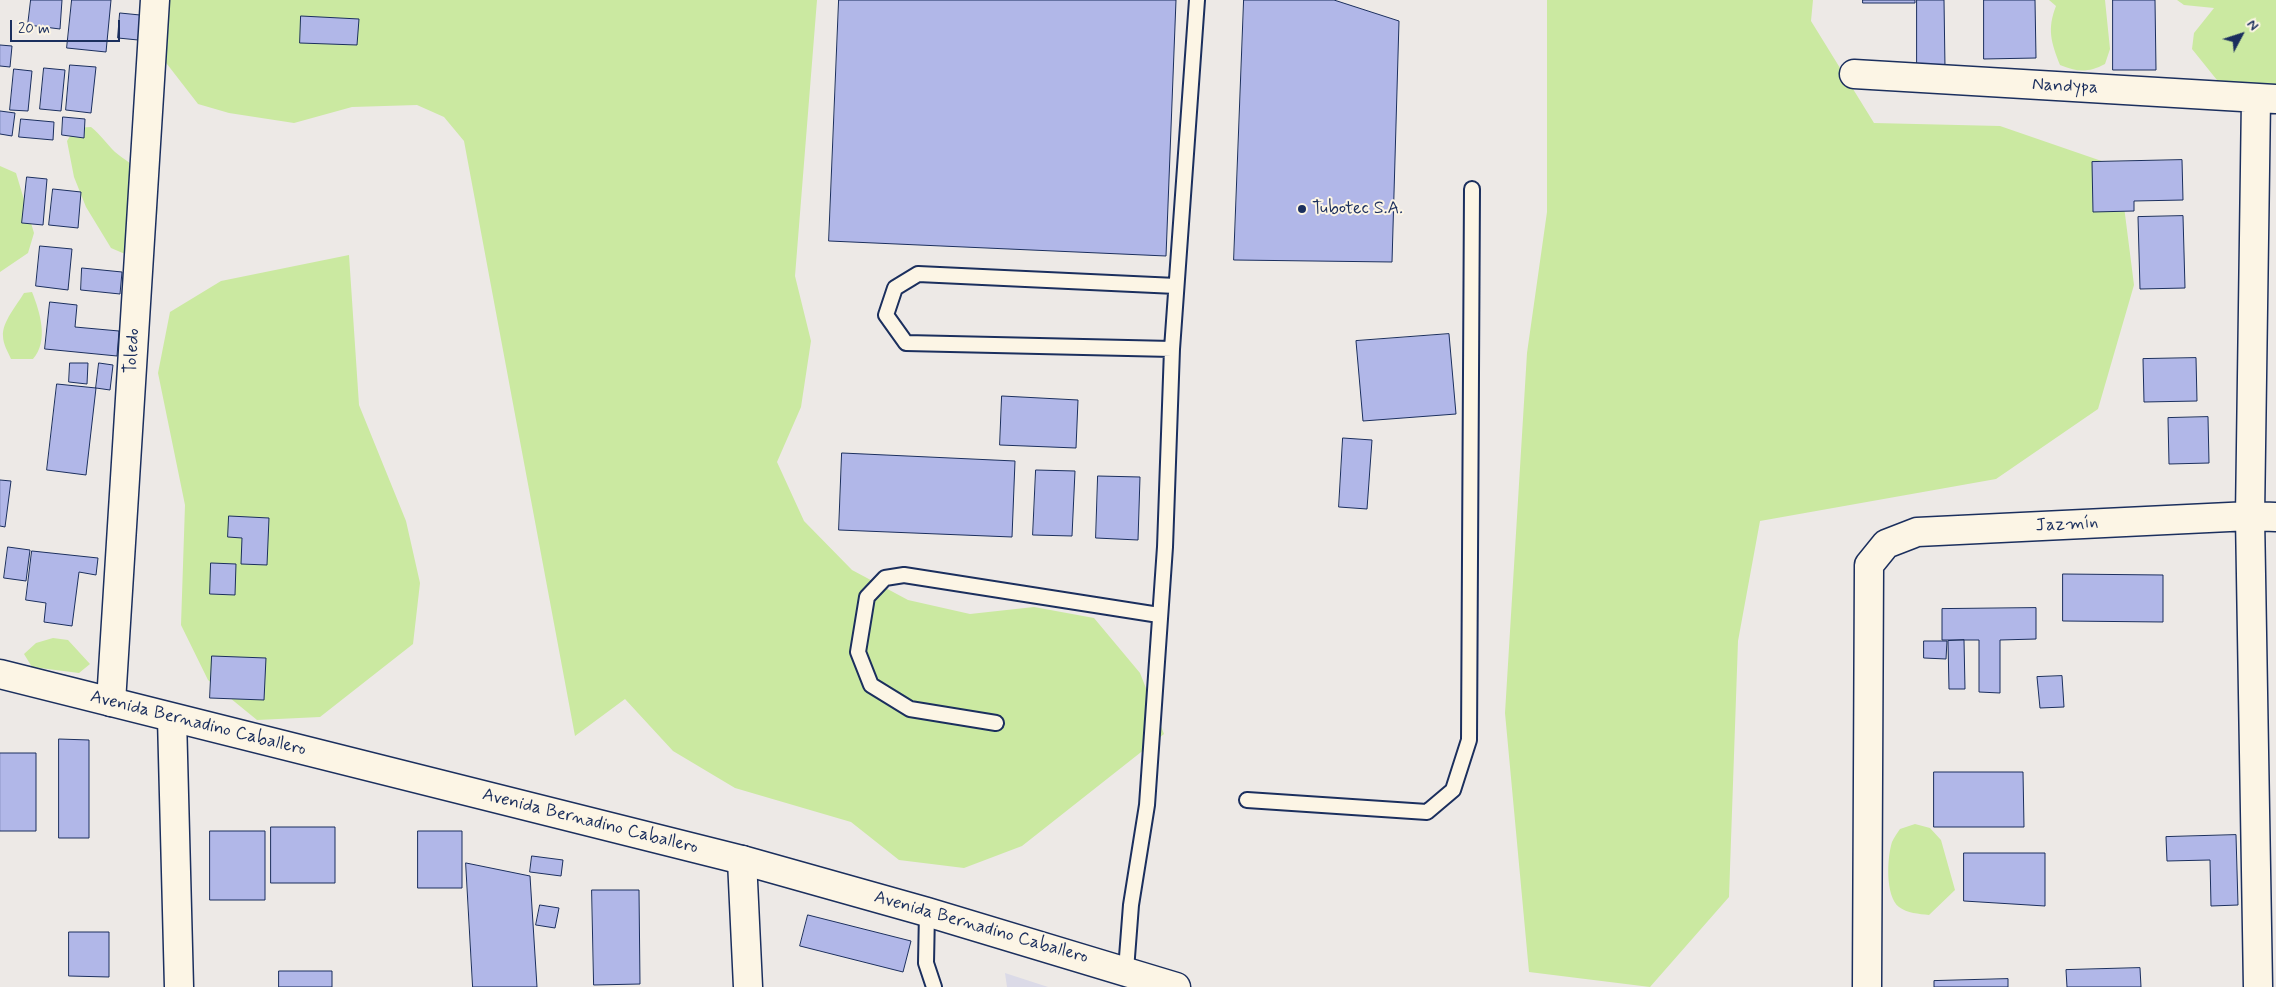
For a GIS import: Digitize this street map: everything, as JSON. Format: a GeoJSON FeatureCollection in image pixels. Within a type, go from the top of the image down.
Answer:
{"type":"FeatureCollection","features":[{"type":"Feature","properties":{"kind":"street","name":"Toledo"},"geometry":{"type":"LineString","coordinates":[[111,702],[155,0]]}},
{"type":"Feature","properties":{"kind":"street","name":"Nandypa"},"geometry":{"type":"LineString","coordinates":[[1854,74],[2266,99]]}},
{"type":"Feature","properties":{"kind":"street"},"geometry":{"type":"LineString","coordinates":[[2264,971],[2263,517],[2266,99]]}},
{"type":"Feature","properties":{"kind":"street","name":"Jazmín"},"geometry":{"type":"LineString","coordinates":[[1867,987],[1870,565],[1886,544],[1916,532],[2263,517]]}},
{"type":"Feature","properties":{"kind":"street","name":"Avenida Bernadino Caballero"},"geometry":{"type":"LineString","coordinates":[[0,674],[742,860],[1126,970],[1176,987]]}},
{"type":"Feature","properties":{"kind":"street"},"geometry":{"type":"LineString","coordinates":[[172,718],[178,987]]}},
{"type":"Feature","properties":{"kind":"street"},"geometry":{"type":"LineString","coordinates":[[742,860],[748,987]]}},
{"type":"Feature","properties":{"kind":"lane"},"geometry":{"type":"LineString","coordinates":[[1126,970],[1131,905],[1146,805],[1165,547],[1176,286],[1198,0]]}},
{"type":"Feature","properties":{"kind":"lane"},"geometry":{"type":"LineString","coordinates":[[1247,800],[1427,812],[1453,790],[1469,740],[1472,189]]}},
{"type":"Feature","properties":{"kind":"lane"},"geometry":{"type":"LineString","coordinates":[[1172,349],[906,343],[886,315],[895,288],[918,274],[1176,286]]}},
{"type":"Feature","properties":{"kind":"lane"},"geometry":{"type":"LineString","coordinates":[[996,723],[910,709],[871,685],[858,652],[868,597],[885,578],[904,575],[1159,615]]}},
{"type":"Feature","properties":{"kind":"lane"},"geometry":{"type":"LineString","coordinates":[[927,912],[926,963],[934,987]]}},
{"type":"Feature","properties":{"kind":"shaded area"},"geometry":{"type":"Polygon","coordinates":[[[1005,973],[1048,987],[1007,987],[1005,973]]]}},
{"type":"Feature","properties":{"kind":"green space"},"geometry":{"type":"Polygon","coordinates":[[[161,0],[817,0],[795,276],[811,341],[801,407],[777,462],[804,521],[852,570],[908,600],[970,614],[1034,607],[1094,618],[1140,673],[1164,734],[1022,846],[964,868],[899,860],[851,822],[735,788],[673,751],[625,699],[575,736],[464,141],[444,117],[417,105],[352,107],[294,123],[229,113],[198,104],[160,55],[161,0]]]}},
{"type":"Feature","properties":{"kind":"green space"},"geometry":{"type":"Polygon","coordinates":[[[1547,0],[1813,0],[1811,21],[1874,123],[2000,126],[2119,167],[2134,285],[2098,409],[1996,479],[1760,521],[1738,641],[1729,897],[1650,987],[1529,972],[1505,713],[1527,353],[1547,212],[1547,0]]]}},
{"type":"Feature","properties":{"kind":"green space"},"geometry":{"type":"Polygon","coordinates":[[[2049,0],[2105,0],[2110,49],[2105,64],[2088,70],[2072,69],[2060,65],[2051,36],[2053,14],[2056,6],[2049,0]]]}},
{"type":"Feature","properties":{"kind":"green space"},"geometry":{"type":"Polygon","coordinates":[[[2177,0],[2276,0],[2276,91],[2221,85],[2192,49],[2194,33],[2214,8],[2184,5],[2177,0]]]}},
{"type":"Feature","properties":{"kind":"green space"},"geometry":{"type":"Polygon","coordinates":[[[91,127],[115,152],[143,174],[155,194],[158,209],[152,232],[144,241],[125,254],[111,248],[86,207],[74,177],[67,141],[75,128],[91,127]]]}},
{"type":"Feature","properties":{"kind":"green space"},"geometry":{"type":"Polygon","coordinates":[[[0,166],[16,173],[34,233],[28,253],[0,272],[0,166]]]}},
{"type":"Feature","properties":{"kind":"green space"},"geometry":{"type":"Polygon","coordinates":[[[349,255],[359,405],[406,521],[420,583],[413,644],[320,717],[257,720],[208,680],[181,625],[185,505],[158,373],[170,312],[221,281],[349,255]]]}},
{"type":"Feature","properties":{"kind":"green space"},"geometry":{"type":"Polygon","coordinates":[[[32,292],[40,317],[41,344],[33,359],[11,359],[3,339],[3,331],[10,314],[24,293],[32,292]]]}},
{"type":"Feature","properties":{"kind":"green space"},"geometry":{"type":"Polygon","coordinates":[[[53,638],[68,640],[90,664],[79,673],[32,667],[24,654],[36,643],[53,638]]]}},
{"type":"Feature","properties":{"kind":"green space"},"geometry":{"type":"Polygon","coordinates":[[[1915,824],[1930,828],[1941,840],[1955,890],[1929,915],[1909,912],[1899,907],[1894,902],[1889,886],[1888,867],[1892,842],[1900,829],[1915,824]]]}},
{"type":"Feature","properties":{"kind":"building"},"geometry":{"type":"Polygon","coordinates":[[[31,0],[62,0],[60,29],[28,25],[31,0]]]}},
{"type":"Feature","properties":{"kind":"building"},"geometry":{"type":"Polygon","coordinates":[[[72,0],[111,0],[106,52],[67,48],[72,0]]]}},
{"type":"Feature","properties":{"kind":"building"},"geometry":{"type":"Polygon","coordinates":[[[839,0],[1176,0],[1166,256],[829,241],[839,0]]]}},
{"type":"Feature","properties":{"kind":"building"},"geometry":{"type":"Polygon","coordinates":[[[1244,0],[1334,0],[1399,21],[1392,262],[1234,260],[1244,0]]]}},
{"type":"Feature","properties":{"kind":"building"},"geometry":{"type":"Polygon","coordinates":[[[1863,0],[1915,0],[1915,3],[1863,3],[1863,0]]]}},
{"type":"Feature","properties":{"kind":"building"},"geometry":{"type":"Polygon","coordinates":[[[1917,0],[1944,0],[1945,68],[1917,68],[1917,0]]]}},
{"type":"Feature","properties":{"kind":"building"},"geometry":{"type":"Polygon","coordinates":[[[1984,0],[2035,0],[2036,58],[1984,59],[1984,0]]]}},
{"type":"Feature","properties":{"kind":"building"},"geometry":{"type":"Polygon","coordinates":[[[2113,0],[2155,0],[2156,70],[2113,70],[2113,0]]]}},
{"type":"Feature","properties":{"kind":"building"},"geometry":{"type":"Polygon","coordinates":[[[120,13],[140,15],[138,40],[118,38],[120,13]]]}},
{"type":"Feature","properties":{"kind":"building"},"geometry":{"type":"Polygon","coordinates":[[[301,16],[359,19],[357,45],[300,43],[301,16]]]}},
{"type":"Feature","properties":{"kind":"building"},"geometry":{"type":"Polygon","coordinates":[[[0,45],[12,46],[10,67],[0,66],[0,45]]]}},
{"type":"Feature","properties":{"kind":"building"},"geometry":{"type":"Polygon","coordinates":[[[70,65],[96,67],[91,113],[66,110],[70,65]]]}},
{"type":"Feature","properties":{"kind":"building"},"geometry":{"type":"Polygon","coordinates":[[[44,68],[65,70],[61,111],[40,109],[44,68]]]}},
{"type":"Feature","properties":{"kind":"building"},"geometry":{"type":"Polygon","coordinates":[[[14,69],[32,71],[28,111],[10,110],[14,69]]]}},
{"type":"Feature","properties":{"kind":"building"},"geometry":{"type":"Polygon","coordinates":[[[0,111],[15,113],[12,136],[0,134],[0,111]]]}},
{"type":"Feature","properties":{"kind":"building"},"geometry":{"type":"Polygon","coordinates":[[[63,117],[85,119],[84,138],[62,135],[63,117]]]}},
{"type":"Feature","properties":{"kind":"building"},"geometry":{"type":"Polygon","coordinates":[[[21,119],[54,122],[53,140],[19,137],[21,119]]]}},
{"type":"Feature","properties":{"kind":"building"},"geometry":{"type":"Polygon","coordinates":[[[2182,160],[2183,200],[2134,201],[2134,211],[2093,212],[2092,162],[2182,160]]]}},
{"type":"Feature","properties":{"kind":"building"},"geometry":{"type":"Polygon","coordinates":[[[27,177],[47,179],[43,225],[22,223],[27,177]]]}},
{"type":"Feature","properties":{"kind":"building"},"geometry":{"type":"Polygon","coordinates":[[[53,189],[81,192],[78,228],[49,225],[53,189]]]}},
{"type":"Feature","properties":{"kind":"building"},"geometry":{"type":"Polygon","coordinates":[[[2183,216],[2185,288],[2140,289],[2138,217],[2183,216]]]}},
{"type":"Feature","properties":{"kind":"building"},"geometry":{"type":"Polygon","coordinates":[[[40,246],[72,249],[68,290],[36,286],[40,246]]]}},
{"type":"Feature","properties":{"kind":"building"},"geometry":{"type":"Polygon","coordinates":[[[82,268],[122,272],[120,294],[81,290],[82,268]]]}},
{"type":"Feature","properties":{"kind":"building"},"geometry":{"type":"Polygon","coordinates":[[[50,302],[77,305],[75,327],[119,331],[117,356],[45,349],[50,302]]]}},
{"type":"Feature","properties":{"kind":"building"},"geometry":{"type":"Polygon","coordinates":[[[1449,334],[1456,414],[1363,421],[1356,341],[1449,334]]]}},
{"type":"Feature","properties":{"kind":"building"},"geometry":{"type":"Polygon","coordinates":[[[2196,358],[2197,401],[2144,402],[2143,359],[2196,358]]]}},
{"type":"Feature","properties":{"kind":"building"},"geometry":{"type":"Polygon","coordinates":[[[70,363],[88,363],[87,384],[69,382],[70,363]]]}},
{"type":"Feature","properties":{"kind":"building"},"geometry":{"type":"Polygon","coordinates":[[[99,363],[113,365],[110,390],[96,388],[99,363]]]}},
{"type":"Feature","properties":{"kind":"building"},"geometry":{"type":"Polygon","coordinates":[[[57,384],[96,388],[86,475],[47,470],[57,384]]]}},
{"type":"Feature","properties":{"kind":"building"},"geometry":{"type":"Polygon","coordinates":[[[1002,396],[1078,400],[1076,448],[1000,445],[1002,396]]]}},
{"type":"Feature","properties":{"kind":"building"},"geometry":{"type":"Polygon","coordinates":[[[2208,417],[2209,463],[2169,464],[2168,418],[2208,417]]]}},
{"type":"Feature","properties":{"kind":"building"},"geometry":{"type":"Polygon","coordinates":[[[1343,438],[1372,440],[1367,509],[1339,507],[1343,438]]]}},
{"type":"Feature","properties":{"kind":"building"},"geometry":{"type":"Polygon","coordinates":[[[842,453],[1015,461],[1012,537],[839,530],[842,453]]]}},
{"type":"Feature","properties":{"kind":"building"},"geometry":{"type":"Polygon","coordinates":[[[1036,470],[1075,471],[1072,536],[1033,535],[1036,470]]]}},
{"type":"Feature","properties":{"kind":"building"},"geometry":{"type":"Polygon","coordinates":[[[1098,476],[1140,477],[1138,540],[1096,538],[1098,476]]]}},
{"type":"Feature","properties":{"kind":"building"},"geometry":{"type":"Polygon","coordinates":[[[0,480],[11,481],[5,527],[0,526],[0,480]]]}},
{"type":"Feature","properties":{"kind":"building"},"geometry":{"type":"Polygon","coordinates":[[[229,516],[269,518],[267,565],[241,564],[242,538],[228,537],[229,516]]]}},
{"type":"Feature","properties":{"kind":"building"},"geometry":{"type":"Polygon","coordinates":[[[8,547],[30,550],[26,581],[4,578],[8,547]]]}},
{"type":"Feature","properties":{"kind":"building"},"geometry":{"type":"Polygon","coordinates":[[[32,551],[98,558],[96,575],[79,572],[72,626],[44,622],[46,603],[26,600],[32,551]]]}},
{"type":"Feature","properties":{"kind":"building"},"geometry":{"type":"Polygon","coordinates":[[[211,563],[236,564],[235,595],[210,594],[211,563]]]}},
{"type":"Feature","properties":{"kind":"building"},"geometry":{"type":"Polygon","coordinates":[[[2063,574],[2163,575],[2163,622],[2063,621],[2063,574]]]}},
{"type":"Feature","properties":{"kind":"building"},"geometry":{"type":"Polygon","coordinates":[[[2036,608],[2036,639],[2000,640],[2000,693],[1979,692],[1979,640],[1942,640],[1942,609],[2036,608]]]}},
{"type":"Feature","properties":{"kind":"building"},"geometry":{"type":"Polygon","coordinates":[[[1964,640],[1965,689],[1949,689],[1948,641],[1964,640]]]}},
{"type":"Feature","properties":{"kind":"building"},"geometry":{"type":"Polygon","coordinates":[[[1924,641],[1947,641],[1946,659],[1924,658],[1924,641]]]}},
{"type":"Feature","properties":{"kind":"building"},"geometry":{"type":"Polygon","coordinates":[[[212,656],[266,658],[264,700],[210,698],[212,656]]]}},
{"type":"Feature","properties":{"kind":"building"},"geometry":{"type":"Polygon","coordinates":[[[2062,676],[2064,707],[2040,708],[2037,677],[2062,676]]]}},
{"type":"Feature","properties":{"kind":"building"},"geometry":{"type":"Polygon","coordinates":[[[59,739],[89,740],[89,838],[59,838],[59,739]]]}},
{"type":"Feature","properties":{"kind":"building"},"geometry":{"type":"Polygon","coordinates":[[[0,753],[36,753],[36,831],[0,831],[0,753]]]}},
{"type":"Feature","properties":{"kind":"building"},"geometry":{"type":"Polygon","coordinates":[[[1934,772],[2023,772],[2024,827],[1934,827],[1934,772]]]}},
{"type":"Feature","properties":{"kind":"building"},"geometry":{"type":"Polygon","coordinates":[[[271,827],[335,827],[335,883],[271,883],[271,827]]]}},
{"type":"Feature","properties":{"kind":"building"},"geometry":{"type":"Polygon","coordinates":[[[210,831],[265,831],[265,900],[210,900],[210,831]]]}},
{"type":"Feature","properties":{"kind":"building"},"geometry":{"type":"Polygon","coordinates":[[[418,831],[462,831],[462,888],[418,888],[418,831]]]}},
{"type":"Feature","properties":{"kind":"building"},"geometry":{"type":"Polygon","coordinates":[[[2236,835],[2238,905],[2211,906],[2210,860],[2167,861],[2166,837],[2236,835]]]}},
{"type":"Feature","properties":{"kind":"building"},"geometry":{"type":"Polygon","coordinates":[[[1964,853],[2045,853],[2045,906],[1964,901],[1964,853]]]}},
{"type":"Feature","properties":{"kind":"building"},"geometry":{"type":"Polygon","coordinates":[[[532,856],[563,860],[561,876],[530,872],[532,856]]]}},
{"type":"Feature","properties":{"kind":"building"},"geometry":{"type":"Polygon","coordinates":[[[466,863],[530,876],[537,987],[473,987],[466,863]]]}},
{"type":"Feature","properties":{"kind":"building"},"geometry":{"type":"Polygon","coordinates":[[[592,890],[639,890],[640,984],[594,985],[592,890]]]}},
{"type":"Feature","properties":{"kind":"building"},"geometry":{"type":"Polygon","coordinates":[[[540,905],[559,908],[555,928],[536,925],[540,905]]]}},
{"type":"Feature","properties":{"kind":"building"},"geometry":{"type":"Polygon","coordinates":[[[808,915],[911,941],[903,972],[800,946],[808,915]]]}},
{"type":"Feature","properties":{"kind":"building"},"geometry":{"type":"Polygon","coordinates":[[[69,932],[109,932],[109,977],[69,976],[69,932]]]}},
{"type":"Feature","properties":{"kind":"building"},"geometry":{"type":"Polygon","coordinates":[[[2140,968],[2141,987],[2067,987],[2066,970],[2140,968]]]}},
{"type":"Feature","properties":{"kind":"building"},"geometry":{"type":"Polygon","coordinates":[[[279,971],[332,971],[332,987],[279,987],[279,971]]]}},
{"type":"Feature","properties":{"kind":"building"},"geometry":{"type":"Polygon","coordinates":[[[2008,979],[2008,987],[1934,987],[1934,981],[2008,979]]]}},
{"type":"Feature","properties":{"kind":"place","name":"Tubotec S.A."},"geometry":{"type":"Point","coordinates":[1302,209]}}]}
